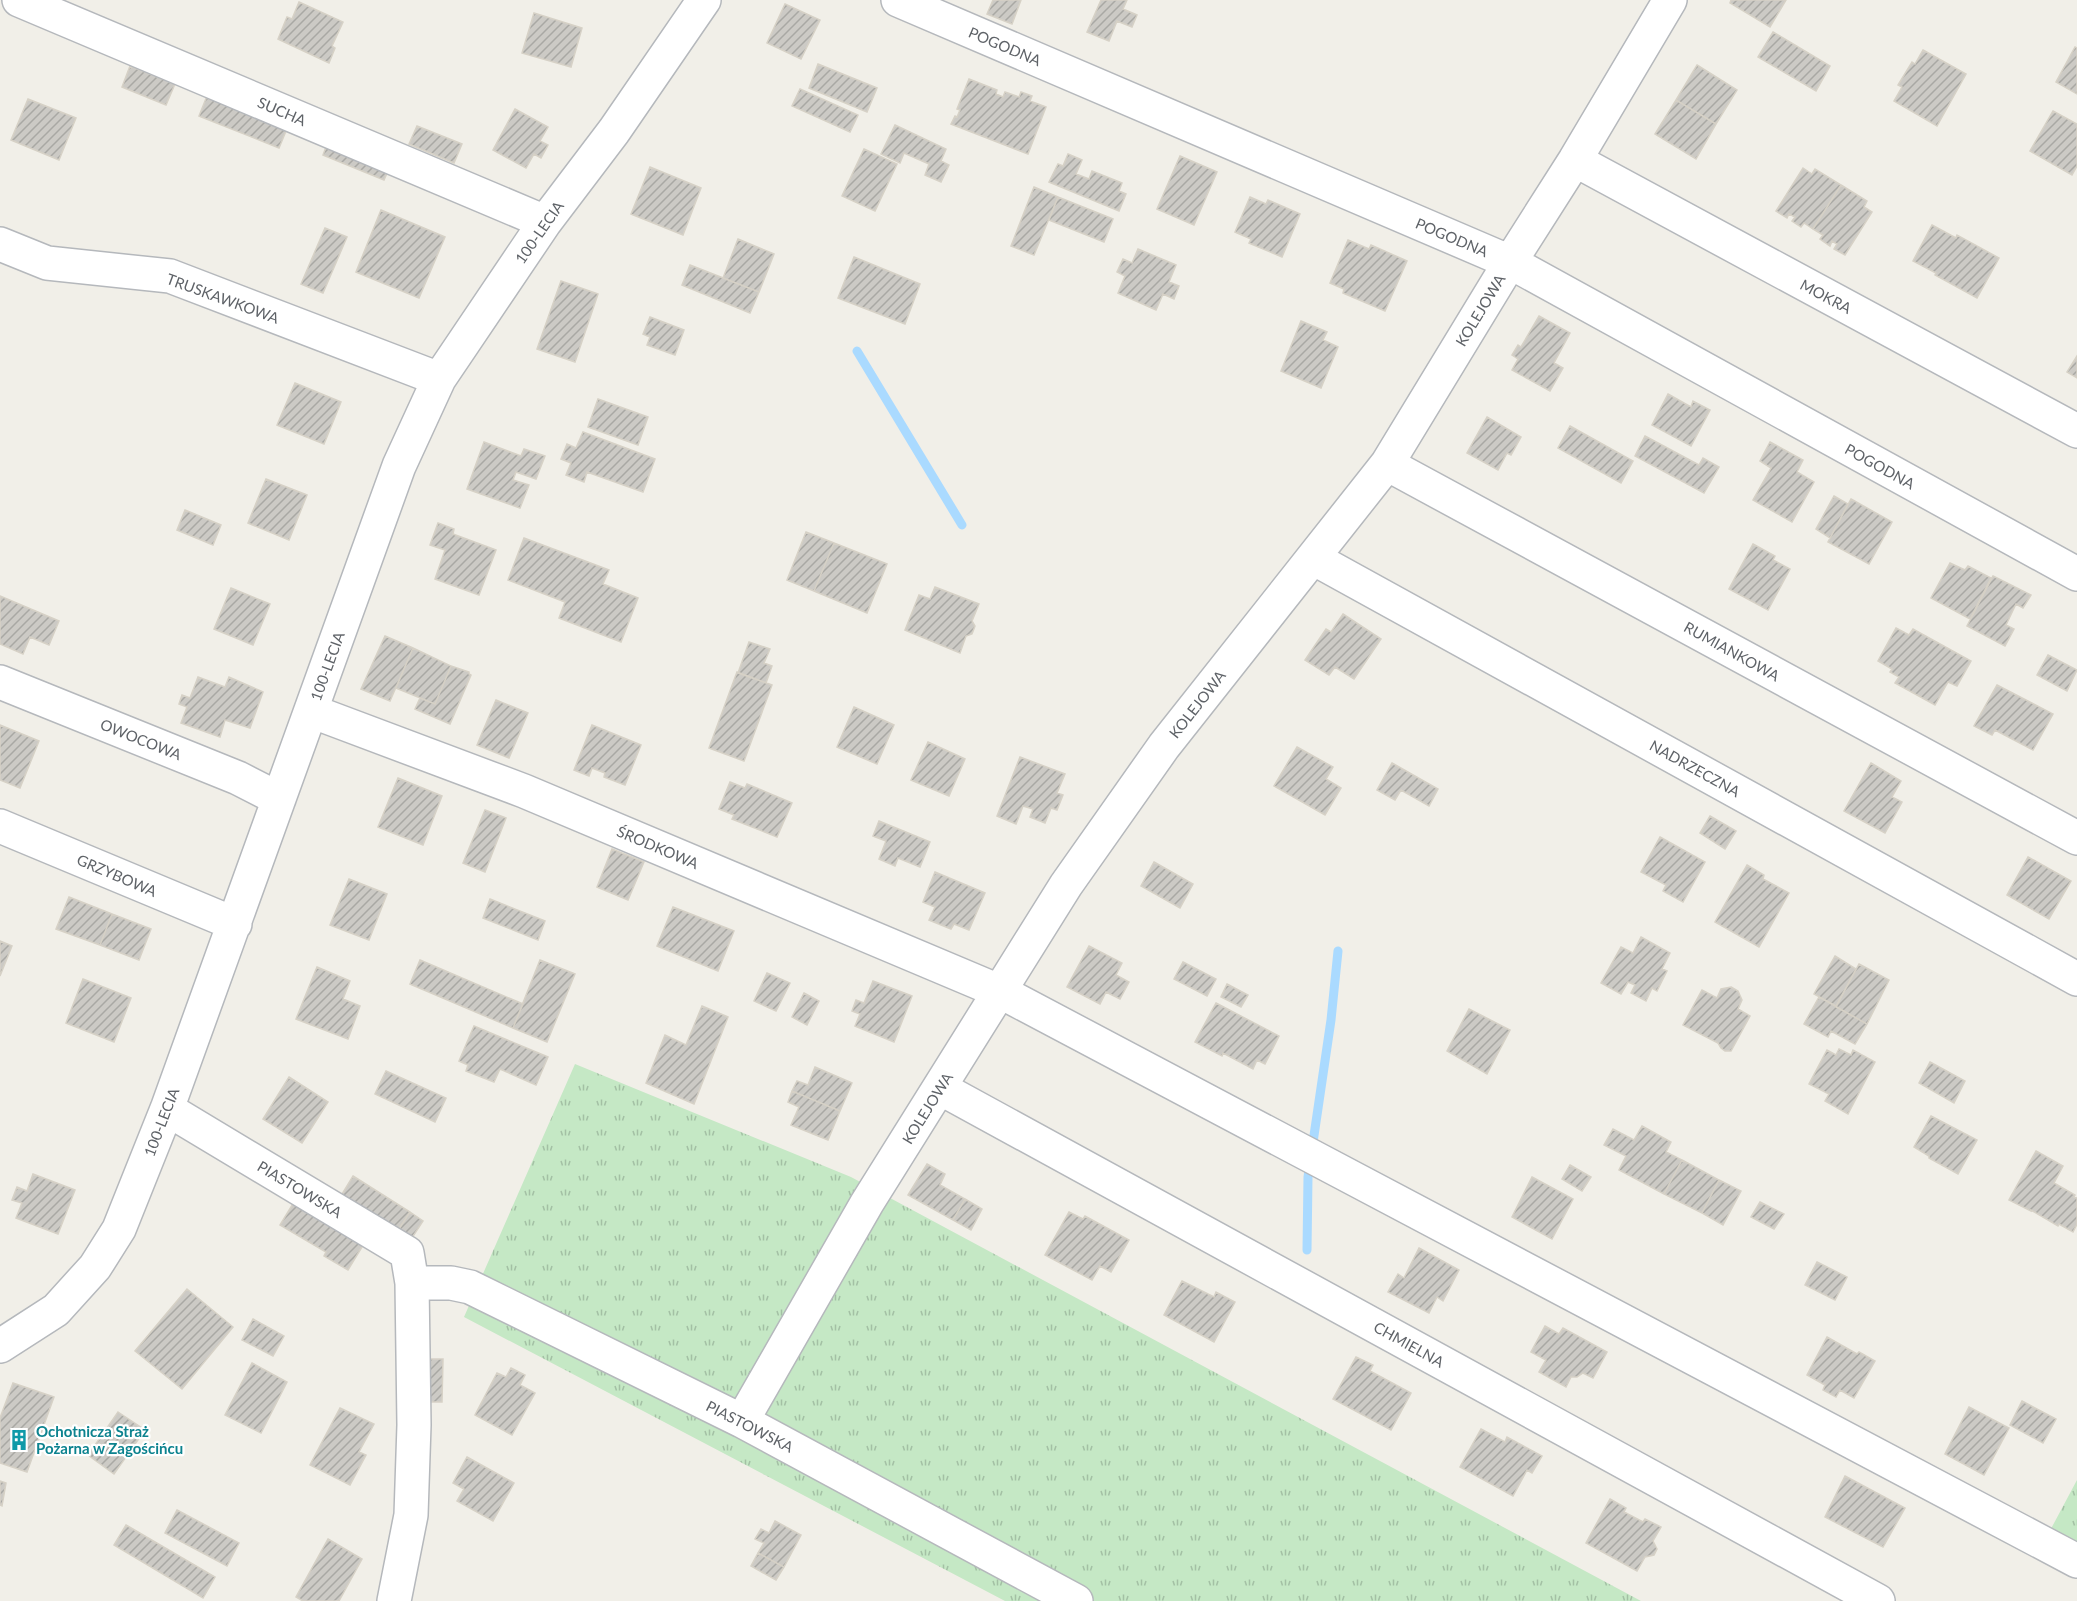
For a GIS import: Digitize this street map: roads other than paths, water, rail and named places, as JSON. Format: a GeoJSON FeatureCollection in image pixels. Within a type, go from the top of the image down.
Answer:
{"type":"FeatureCollection","features":[{"type":"Feature","properties":{"kind":"street","name":"SUCHA"},"geometry":{"type":"LineString","coordinates":[[19,0],[544,222]]}},
{"type":"Feature","properties":{"kind":"street","name":"100-LECIA"},"geometry":{"type":"LineString","coordinates":[[0,1346],[56,1310],[95,1267],[119,1229],[167,1109],[235,924],[399,466],[439,380],[544,222],[614,131],[704,0]]}},
{"type":"Feature","properties":{"kind":"street","name":"POGODNA"},"geometry":{"type":"LineString","coordinates":[[898,0],[1509,262],[2077,574]]}},
{"type":"Feature","properties":{"kind":"street","name":"KOLEJOWA"},"geometry":{"type":"LineString","coordinates":[[742,1421],[867,1203],[1066,885],[1164,746],[1387,464],[1509,262],[1575,160],[1670,0]]}},
{"type":"Feature","properties":{"kind":"street","name":"MOKRA"},"geometry":{"type":"LineString","coordinates":[[1575,160],[2077,432]]}},
{"type":"Feature","properties":{"kind":"street","name":"TRUSKAWKOWA"},"geometry":{"type":"LineString","coordinates":[[0,244],[47,262],[170,276],[439,380]]}},
{"type":"Feature","properties":{"kind":"street","name":"RUMIANKOWA"},"geometry":{"type":"LineString","coordinates":[[1387,464],[2077,838]]}},
{"type":"Feature","properties":{"kind":"street","name":"NADRZECZNA"},"geometry":{"type":"LineString","coordinates":[[1312,558],[2077,979]]}},
{"type":"Feature","properties":{"kind":"street","name":"OWOCOWA"},"geometry":{"type":"LineString","coordinates":[[0,682],[238,778],[279,799]]}},
{"type":"Feature","properties":{"kind":"street","name":"ŚRODKOWA"},"geometry":{"type":"LineString","coordinates":[[311,711],[524,791],[1001,992],[2077,1561]]}},
{"type":"Feature","properties":{"kind":"street","name":"GRZYBOWA"},"geometry":{"type":"LineString","coordinates":[[0,826],[235,924]]}},
{"type":"Feature","properties":{"kind":"street","name":"CHMIELNA"},"geometry":{"type":"LineString","coordinates":[[940,1088],[1878,1601]]}},
{"type":"Feature","properties":{"kind":"street","name":"PIASTOWSKA"},"geometry":{"type":"LineString","coordinates":[[167,1109],[406,1253],[412,1283],[414,1425],[411,1515],[394,1601]]}},
{"type":"Feature","properties":{"kind":"street","name":"PIASTOWSKA"},"geometry":{"type":"LineString","coordinates":[[412,1283],[451,1283],[471,1287],[742,1421],[1076,1601]]}},
{"type":"Feature","properties":{"kind":"waterway"},"geometry":{"type":"LineString","coordinates":[[857,351],[962,525]]}},
{"type":"Feature","properties":{"kind":"waterway"},"geometry":{"type":"LineString","coordinates":[[1312,1149],[1331,1020],[1338,951]]}},
{"type":"Feature","properties":{"kind":"waterway"},"geometry":{"type":"LineString","coordinates":[[1307,1250],[1310,1162]]}},
{"type":"Feature","properties":{"kind":"place","name":"Ochotnicza Straż Pożarna w Zagościńcu"},"geometry":{"type":"Point","coordinates":[19,1440]}}]}
